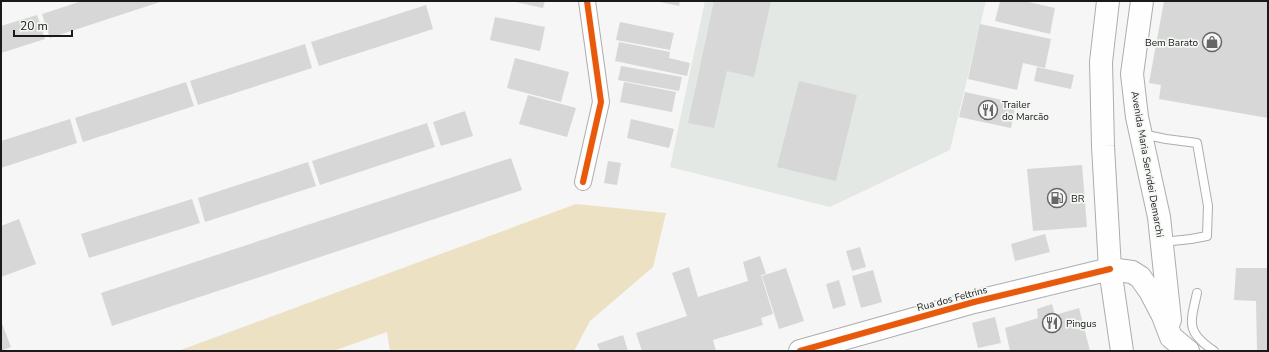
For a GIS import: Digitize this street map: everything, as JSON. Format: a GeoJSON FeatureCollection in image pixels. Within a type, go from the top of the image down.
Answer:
{"type":"FeatureCollection","features":[{"type":"Feature","properties":{"kind":"main road"},"geometry":{"type":"LineString","coordinates":[[1108,1],[1100,62],[1106,213],[1110,269],[1122,351]]}},
{"type":"Feature","properties":{"kind":"main road","name":"Avenida Maria Servidei Demarchi"},"geometry":{"type":"LineString","coordinates":[[1142,1],[1132,74],[1140,133],[1159,217],[1172,344]]}},
{"type":"Feature","properties":{"kind":"main road"},"geometry":{"type":"LineString","coordinates":[[1110,269],[1132,272],[1140,278],[1150,291],[1163,316],[1172,344],[1188,351]]}},
{"type":"Feature","properties":{"kind":"main road","name":"Rua dos Feltrins"},"geometry":{"type":"LineString","coordinates":[[800,351],[978,301],[1110,269]]}},
{"type":"Feature","properties":{"kind":"street"},"geometry":{"type":"LineString","coordinates":[[583,182],[601,102],[587,1]]}},
{"type":"Feature","properties":{"kind":"lane"},"geometry":{"type":"LineString","coordinates":[[1140,133],[1166,139],[1197,143],[1208,206],[1208,236],[1191,240],[1162,242]]}},
{"type":"Feature","properties":{"kind":"lane"},"geometry":{"type":"LineString","coordinates":[[1197,293],[1191,319],[1196,336],[1214,351]]}},
{"type":"Feature","properties":{"kind":"shaded area"},"geometry":{"type":"Polygon","coordinates":[[[705,1],[986,1],[950,150],[830,207],[670,167],[705,1]]]}},
{"type":"Feature","properties":{"kind":"shaded area"},"geometry":{"type":"Polygon","coordinates":[[[576,204],[666,213],[653,267],[590,321],[574,351],[390,351],[387,332],[333,351],[178,351],[576,204]]]}},
{"type":"Feature","properties":{"kind":"building"},"geometry":{"type":"Polygon","coordinates":[[[82,1],[163,1],[50,38],[42,14],[82,1]]]}},
{"type":"Feature","properties":{"kind":"building"},"geometry":{"type":"Polygon","coordinates":[[[511,1],[545,1],[543,8],[511,1]]]}},
{"type":"Feature","properties":{"kind":"building"},"geometry":{"type":"Polygon","coordinates":[[[655,1],[680,1],[679,6],[655,1]]]}},
{"type":"Feature","properties":{"kind":"building"},"geometry":{"type":"Polygon","coordinates":[[[714,1],[771,1],[754,77],[727,71],[714,128],[688,123],[714,1]]]}},
{"type":"Feature","properties":{"kind":"building"},"geometry":{"type":"Polygon","coordinates":[[[1000,1],[1024,1],[1055,8],[1050,34],[995,21],[1000,1]]]}},
{"type":"Feature","properties":{"kind":"building","name":"Bem Barato"},"geometry":{"type":"Polygon","coordinates":[[[1164,1],[1268,1],[1268,118],[1159,99],[1161,85],[1149,83],[1164,1]]]}},
{"type":"Feature","properties":{"kind":"building"},"geometry":{"type":"Polygon","coordinates":[[[426,5],[433,29],[319,66],[311,42],[426,5]]]}},
{"type":"Feature","properties":{"kind":"building"},"geometry":{"type":"Polygon","coordinates":[[[37,15],[45,39],[1,53],[1,26],[37,15]]]}},
{"type":"Feature","properties":{"kind":"building"},"geometry":{"type":"Polygon","coordinates":[[[495,17],[545,27],[540,51],[490,40],[495,17]]]}},
{"type":"Feature","properties":{"kind":"building"},"geometry":{"type":"Polygon","coordinates":[[[620,22],[674,33],[670,50],[616,40],[620,22]]]}},
{"type":"Feature","properties":{"kind":"building"},"geometry":{"type":"Polygon","coordinates":[[[980,24],[1051,39],[1045,68],[1023,63],[1017,90],[968,79],[980,24]]]}},
{"type":"Feature","properties":{"kind":"building"},"geometry":{"type":"Polygon","coordinates":[[[619,42],[670,52],[669,58],[690,63],[687,76],[615,61],[619,42]]]}},
{"type":"Feature","properties":{"kind":"building"},"geometry":{"type":"Polygon","coordinates":[[[305,44],[312,68],[198,105],[190,81],[305,44]]]}},
{"type":"Feature","properties":{"kind":"building"},"geometry":{"type":"Polygon","coordinates":[[[515,58],[569,72],[561,102],[507,88],[515,58]]]}},
{"type":"Feature","properties":{"kind":"building"},"geometry":{"type":"Polygon","coordinates":[[[621,66],[682,77],[679,91],[618,80],[621,66]]]}},
{"type":"Feature","properties":{"kind":"building"},"geometry":{"type":"Polygon","coordinates":[[[1037,67],[1074,75],[1071,89],[1034,81],[1037,67]]]}},
{"type":"Feature","properties":{"kind":"building"},"geometry":{"type":"Polygon","coordinates":[[[799,81],[857,95],[836,181],[777,167],[799,81]]]}},
{"type":"Feature","properties":{"kind":"building"},"geometry":{"type":"Polygon","coordinates":[[[186,82],[194,106],[83,142],[75,118],[186,82]]]}},
{"type":"Feature","properties":{"kind":"building"},"geometry":{"type":"Polygon","coordinates":[[[624,82],[676,92],[672,112],[620,102],[624,82]]]}},
{"type":"Feature","properties":{"kind":"building","name":"Trailer do Marcão"},"geometry":{"type":"Polygon","coordinates":[[[965,92],[1016,103],[1011,128],[959,117],[965,92]]]}},
{"type":"Feature","properties":{"kind":"building"},"geometry":{"type":"Polygon","coordinates":[[[528,95],[576,108],[567,137],[519,124],[528,95]]]}},
{"type":"Feature","properties":{"kind":"building"},"geometry":{"type":"Polygon","coordinates":[[[465,111],[473,136],[441,146],[433,122],[465,111]]]}},
{"type":"Feature","properties":{"kind":"building"},"geometry":{"type":"Polygon","coordinates":[[[70,119],[77,143],[1,168],[1,141],[70,119]]]}},
{"type":"Feature","properties":{"kind":"building"},"geometry":{"type":"Polygon","coordinates":[[[631,119],[674,129],[669,148],[627,138],[631,119]]]}},
{"type":"Feature","properties":{"kind":"building"},"geometry":{"type":"Polygon","coordinates":[[[427,123],[435,147],[320,185],[312,161],[427,123]]]}},
{"type":"Feature","properties":{"kind":"building"},"geometry":{"type":"Polygon","coordinates":[[[511,158],[522,190],[112,326],[101,293],[511,158]]]}},
{"type":"Feature","properties":{"kind":"building"},"geometry":{"type":"Polygon","coordinates":[[[608,161],[621,163],[617,185],[604,183],[608,161]]]}},
{"type":"Feature","properties":{"kind":"building"},"geometry":{"type":"Polygon","coordinates":[[[308,162],[316,186],[205,222],[198,198],[308,162]]]}},
{"type":"Feature","properties":{"kind":"building","name":"BR"},"geometry":{"type":"Polygon","coordinates":[[[1082,165],[1087,227],[1033,231],[1027,169],[1082,165]]]}},
{"type":"Feature","properties":{"kind":"building"},"geometry":{"type":"Polygon","coordinates":[[[192,199],[200,223],[89,258],[81,234],[192,199]]]}},
{"type":"Feature","properties":{"kind":"building"},"geometry":{"type":"Polygon","coordinates":[[[19,219],[36,264],[1,277],[1,226],[19,219]]]}},
{"type":"Feature","properties":{"kind":"building"},"geometry":{"type":"Polygon","coordinates":[[[1045,234],[1050,252],[1015,261],[1011,244],[1045,234]]]}},
{"type":"Feature","properties":{"kind":"building"},"geometry":{"type":"Polygon","coordinates":[[[860,247],[866,267],[852,271],[846,251],[860,247]]]}},
{"type":"Feature","properties":{"kind":"building"},"geometry":{"type":"Polygon","coordinates":[[[760,256],[766,274],[761,275],[773,314],[761,318],[763,325],[713,340],[716,351],[642,351],[636,333],[687,316],[672,273],[689,267],[698,297],[748,281],[743,262],[760,256]]]}},
{"type":"Feature","properties":{"kind":"building"},"geometry":{"type":"Polygon","coordinates":[[[786,268],[804,321],[779,329],[762,276],[786,268]]]}},
{"type":"Feature","properties":{"kind":"building"},"geometry":{"type":"Polygon","coordinates":[[[1236,268],[1268,268],[1268,351],[1257,351],[1256,301],[1234,300],[1236,268]]]}},
{"type":"Feature","properties":{"kind":"building"},"geometry":{"type":"Polygon","coordinates":[[[873,270],[882,302],[861,308],[852,276],[873,270]]]}},
{"type":"Feature","properties":{"kind":"building"},"geometry":{"type":"Polygon","coordinates":[[[839,280],[846,305],[833,309],[826,284],[839,280]]]}},
{"type":"Feature","properties":{"kind":"building","name":"Pingus"},"geometry":{"type":"Polygon","coordinates":[[[1052,304],[1055,315],[1079,308],[1090,351],[1010,351],[1005,328],[1038,318],[1037,309],[1052,304]]]}},
{"type":"Feature","properties":{"kind":"building"},"geometry":{"type":"Polygon","coordinates":[[[995,317],[1001,343],[978,348],[972,323],[995,317]]]}},
{"type":"Feature","properties":{"kind":"building"},"geometry":{"type":"Polygon","coordinates":[[[1,321],[11,347],[1,351],[1,321]]]}},
{"type":"Feature","properties":{"kind":"building"},"geometry":{"type":"Polygon","coordinates":[[[623,335],[628,351],[600,351],[597,344],[623,335]]]}},
{"type":"Feature","properties":{"kind":"cycle path"},"geometry":{"type":"LineString","coordinates":[[583,182],[601,102],[587,1]]}},
{"type":"Feature","properties":{"kind":"cycle path"},"geometry":{"type":"LineString","coordinates":[[800,351],[974,302],[1110,269]]}},
{"type":"Feature","properties":{"kind":"place","name":"Bem Barato"},"geometry":{"type":"Point","coordinates":[1212,42]}},
{"type":"Feature","properties":{"kind":"place","name":"Trailer do Marcão"},"geometry":{"type":"Point","coordinates":[988,110]}},
{"type":"Feature","properties":{"kind":"place","name":"BR"},"geometry":{"type":"Point","coordinates":[1057,198]}},
{"type":"Feature","properties":{"kind":"place","name":"Pingus"},"geometry":{"type":"Point","coordinates":[1052,323]}}]}
